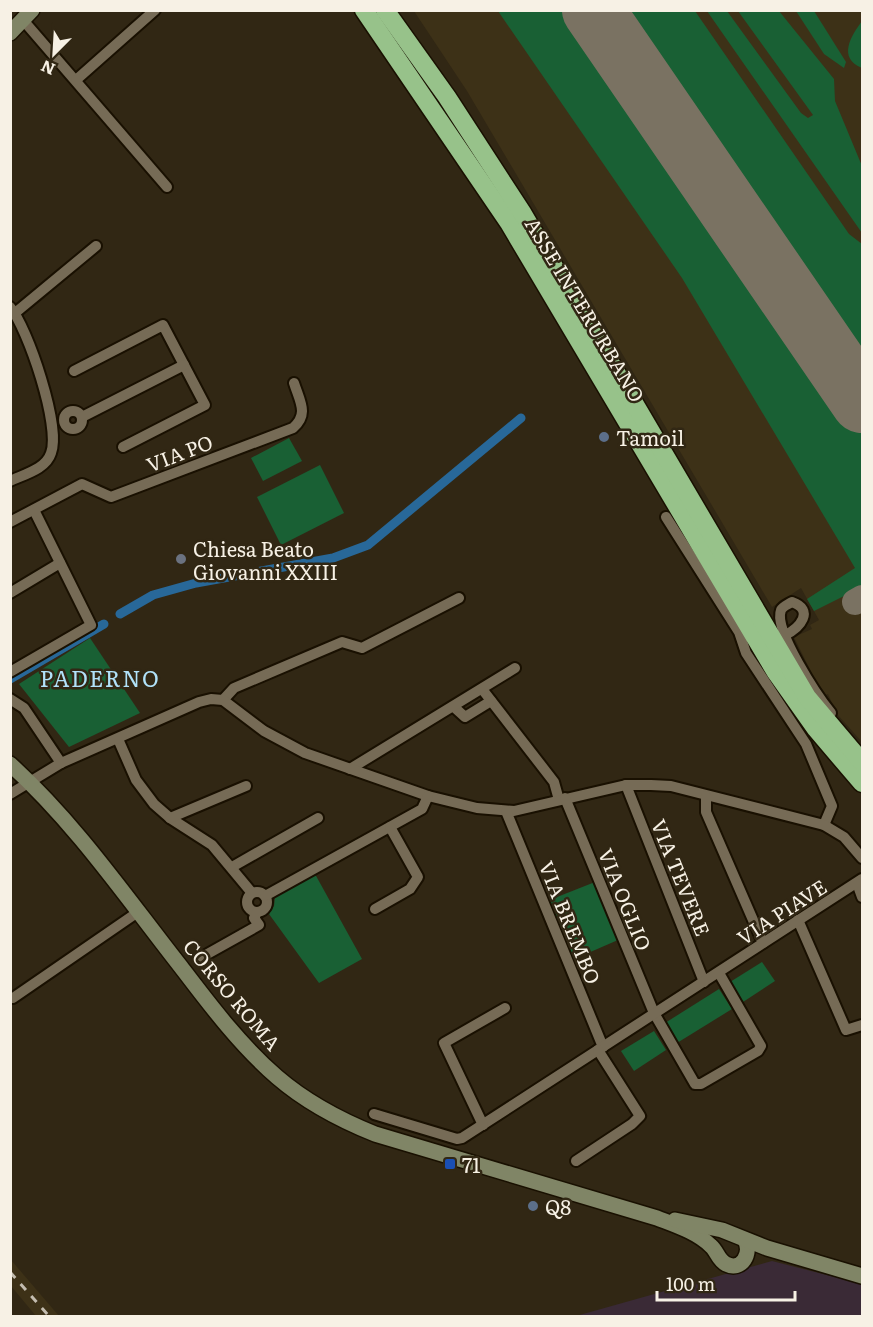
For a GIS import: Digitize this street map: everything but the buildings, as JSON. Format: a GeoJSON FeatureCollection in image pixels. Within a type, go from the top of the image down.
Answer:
{"type":"FeatureCollection","features":[{"type":"Feature","properties":{"kind":"highway","name":"ASSE INTERURBANO"},"geometry":{"type":"LineString","coordinates":[[364,10],[509,223],[775,671],[816,729],[862,783]]}},
{"type":"Feature","properties":{"kind":"highway","name":"ASSE INTERURBANO"},"geometry":{"type":"LineString","coordinates":[[385,10],[447,98],[523,214],[801,688],[862,762]]}},
{"type":"Feature","properties":{"kind":"street"},"geometry":{"type":"LineString","coordinates":[[76,80],[155,10]]}},
{"type":"Feature","properties":{"kind":"street"},"geometry":{"type":"LineString","coordinates":[[10,33],[27,15],[76,80],[167,187]]}},
{"type":"Feature","properties":{"kind":"street"},"geometry":{"type":"LineString","coordinates":[[10,481],[43,465],[52,451],[47,400],[33,352],[13,310],[96,246]]}},
{"type":"Feature","properties":{"kind":"street"},"geometry":{"type":"LineString","coordinates":[[74,370],[163,325],[205,405],[123,447]]}},
{"type":"Feature","properties":{"kind":"street"},"geometry":{"type":"LineString","coordinates":[[47,400],[66,413],[64,424],[74,429],[82,423],[82,417],[184,365]]}},
{"type":"Feature","properties":{"kind":"street","name":"VIA PO"},"geometry":{"type":"LineString","coordinates":[[10,522],[82,484],[111,497],[293,428],[301,421],[304,412],[294,383]]}},
{"type":"Feature","properties":{"kind":"street"},"geometry":{"type":"LineString","coordinates":[[10,672],[91,625],[34,510]]}},
{"type":"Feature","properties":{"kind":"street"},"geometry":{"type":"LineString","coordinates":[[666,517],[739,632],[746,653],[806,744],[832,806],[824,825]]}},
{"type":"Feature","properties":{"kind":"street"},"geometry":{"type":"LineString","coordinates":[[10,593],[60,563]]}},
{"type":"Feature","properties":{"kind":"street"},"geometry":{"type":"LineString","coordinates":[[223,700],[234,688],[342,642],[362,648],[459,598]]}},
{"type":"Feature","properties":{"kind":"street"},"geometry":{"type":"LineString","coordinates":[[785,634],[800,666],[829,710],[862,750]]}},
{"type":"Feature","properties":{"kind":"street"},"geometry":{"type":"LineString","coordinates":[[350,769],[515,668]]}},
{"type":"Feature","properties":{"kind":"street","name":"VIA OGLIO"},"geometry":{"type":"LineString","coordinates":[[482,689],[554,782],[654,1012]]}},
{"type":"Feature","properties":{"kind":"street"},"geometry":{"type":"LineString","coordinates":[[10,699],[24,708],[61,763]]}},
{"type":"Feature","properties":{"kind":"street"},"geometry":{"type":"LineString","coordinates":[[10,794],[29,780],[61,763],[210,699],[223,700],[287,746],[428,796],[477,808],[506,811],[626,785],[671,786],[824,825],[844,837],[862,858]]}},
{"type":"Feature","properties":{"kind":"street"},"geometry":{"type":"LineString","coordinates":[[454,707],[465,717],[491,701]]}},
{"type":"Feature","properties":{"kind":"street"},"geometry":{"type":"LineString","coordinates":[[118,739],[136,780],[170,818],[212,844],[252,893]]}},
{"type":"Feature","properties":{"kind":"street","name":"CORSO ROMA"},"geometry":{"type":"LineString","coordinates":[[10,764],[29,780],[85,842],[247,1048],[277,1076],[321,1108],[358,1127],[391,1139],[657,1218],[700,1237],[717,1252],[726,1264],[736,1265],[744,1261]]}},
{"type":"Feature","properties":{"kind":"street","name":"VIA TEVERE"},"geometry":{"type":"LineString","coordinates":[[626,785],[704,982]]}},
{"type":"Feature","properties":{"kind":"street"},"geometry":{"type":"LineString","coordinates":[[170,818],[246,786]]}},
{"type":"Feature","properties":{"kind":"street"},"geometry":{"type":"LineString","coordinates":[[265,896],[422,809],[428,796]]}},
{"type":"Feature","properties":{"kind":"street"},"geometry":{"type":"LineString","coordinates":[[706,796],[706,812],[763,943]]}},
{"type":"Feature","properties":{"kind":"street","name":"VIA BREMBO"},"geometry":{"type":"LineString","coordinates":[[506,811],[600,1048]]}},
{"type":"Feature","properties":{"kind":"street"},"geometry":{"type":"LineString","coordinates":[[232,867],[318,818]]}},
{"type":"Feature","properties":{"kind":"street"},"geometry":{"type":"LineString","coordinates":[[375,909],[410,889],[418,877],[390,827]]}},
{"type":"Feature","properties":{"kind":"street"},"geometry":{"type":"LineString","coordinates":[[860,881],[862,897]]}},
{"type":"Feature","properties":{"kind":"street","name":"VIA PIAVE"},"geometry":{"type":"LineString","coordinates":[[374,1114],[456,1139],[483,1125],[654,1012],[719,973],[860,881]]}},
{"type":"Feature","properties":{"kind":"street"},"geometry":{"type":"LineString","coordinates":[[257,912],[249,907],[248,897],[252,893],[262,893],[265,896]]}},
{"type":"Feature","properties":{"kind":"street"},"geometry":{"type":"LineString","coordinates":[[202,957],[259,925],[254,918],[257,912],[266,906],[265,896]]}},
{"type":"Feature","properties":{"kind":"street"},"geometry":{"type":"LineString","coordinates":[[13,998],[138,912]]}},
{"type":"Feature","properties":{"kind":"street"},"geometry":{"type":"LineString","coordinates":[[798,920],[846,1030],[862,1025]]}},
{"type":"Feature","properties":{"kind":"street"},"geometry":{"type":"LineString","coordinates":[[654,1012],[695,1084],[701,1084],[758,1051],[760,1041],[719,973]]}},
{"type":"Feature","properties":{"kind":"street"},"geometry":{"type":"LineString","coordinates":[[483,1125],[444,1042],[505,1008]]}},
{"type":"Feature","properties":{"kind":"street"},"geometry":{"type":"LineString","coordinates":[[576,1161],[632,1124],[640,1116],[600,1048]]}},
{"type":"Feature","properties":{"kind":"street","name":"CORSO ROMA"},"geometry":{"type":"LineString","coordinates":[[657,1218],[694,1222],[828,1266]]}},
{"type":"Feature","properties":{"kind":"street"},"geometry":{"type":"LineString","coordinates":[[717,1252],[720,1242],[739,1237],[748,1249],[744,1261],[771,1257],[828,1266],[862,1276]]}},
{"type":"Feature","properties":{"kind":"shaded area"},"geometry":{"type":"Polygon","coordinates":[[[414,11],[862,11],[862,742],[837,714],[828,694],[823,696],[794,637],[812,629],[810,625],[819,620],[801,588],[772,607],[467,91],[414,11]]]}},
{"type":"Feature","properties":{"kind":"shaded area"},"geometry":{"type":"Polygon","coordinates":[[[10,1260],[59,1316],[36,1316],[11,1286],[10,1260]]]}},
{"type":"Feature","properties":{"kind":"shaded area"},"geometry":{"type":"Polygon","coordinates":[[[772,1261],[862,1284],[862,1316],[576,1316],[772,1261]]]}},
{"type":"Feature","properties":{"kind":"green space"},"geometry":{"type":"Polygon","coordinates":[[[498,11],[576,11],[862,426],[862,592],[852,597],[850,593],[814,611],[807,599],[855,568],[682,278],[498,11]]]}},
{"type":"Feature","properties":{"kind":"green space"},"geometry":{"type":"Polygon","coordinates":[[[607,11],[695,11],[849,234],[862,244],[862,381],[607,11]]]}},
{"type":"Feature","properties":{"kind":"green space"},"geometry":{"type":"Polygon","coordinates":[[[707,11],[727,11],[801,113],[808,118],[813,115],[738,11],[779,11],[834,79],[835,101],[862,166],[862,233],[707,11]]]}},
{"type":"Feature","properties":{"kind":"green space"},"geometry":{"type":"Polygon","coordinates":[[[796,11],[814,11],[846,62],[844,68],[824,54],[796,11]]]}},
{"type":"Feature","properties":{"kind":"green space"},"geometry":{"type":"Polygon","coordinates":[[[862,21],[862,68],[850,59],[848,46],[862,21]]]}},
{"type":"Feature","properties":{"kind":"green space"},"geometry":{"type":"Polygon","coordinates":[[[289,438],[302,461],[263,481],[251,458],[289,438]]]}},
{"type":"Feature","properties":{"kind":"green space"},"geometry":{"type":"Polygon","coordinates":[[[320,465],[344,513],[281,545],[257,497],[320,465]]]}},
{"type":"Feature","properties":{"kind":"green space"},"geometry":{"type":"Polygon","coordinates":[[[90,638],[140,713],[69,747],[19,684],[90,638]]]}},
{"type":"Feature","properties":{"kind":"green space"},"geometry":{"type":"Polygon","coordinates":[[[315,874],[362,959],[319,983],[269,914],[274,906],[275,897],[315,874]]]}},
{"type":"Feature","properties":{"kind":"green space"},"geometry":{"type":"Polygon","coordinates":[[[595,882],[618,940],[572,960],[547,901],[595,882]]]}},
{"type":"Feature","properties":{"kind":"green space"},"geometry":{"type":"Polygon","coordinates":[[[762,962],[775,981],[743,1002],[730,982],[762,962]]]}},
{"type":"Feature","properties":{"kind":"green space"},"geometry":{"type":"Polygon","coordinates":[[[719,989],[732,1009],[677,1043],[665,1023],[719,989]]]}},
{"type":"Feature","properties":{"kind":"green space"},"geometry":{"type":"Polygon","coordinates":[[[654,1031],[666,1050],[634,1071],[621,1051],[654,1031]]]}},
{"type":"Feature","properties":{"kind":"waterway"},"geometry":{"type":"LineString","coordinates":[[120,614],[153,595],[196,583],[333,558],[368,545],[521,418]]}},
{"type":"Feature","properties":{"kind":"waterway"},"geometry":{"type":"LineString","coordinates":[[10,679],[104,624]]}},
{"type":"Feature","properties":{"kind":"taxiway"},"geometry":{"type":"LineString","coordinates":[[855,602],[862,598]]}},
{"type":"Feature","properties":{"kind":"runway"},"geometry":{"type":"LineString","coordinates":[[593,10],[862,402]]}},
{"type":"Feature","properties":{"kind":"railway"},"geometry":{"type":"LineString","coordinates":[[10,1272],[49,1316]]}},
{"type":"Feature","properties":{"kind":"place","name":"Tamoil"},"geometry":{"type":"Point","coordinates":[604,437]}},
{"type":"Feature","properties":{"kind":"place","name":"Chiesa Beato Giovanni XXIII"},"geometry":{"type":"Point","coordinates":[181,559]}},
{"type":"Feature","properties":{"kind":"place","name":"71"},"geometry":{"type":"Point","coordinates":[450,1164]}},
{"type":"Feature","properties":{"kind":"place","name":"Q8"},"geometry":{"type":"Point","coordinates":[533,1206]}},
{"type":"Feature","properties":{"kind":"district","name":"PADERNO"},"geometry":{"type":"Point","coordinates":[100,677]}}]}
